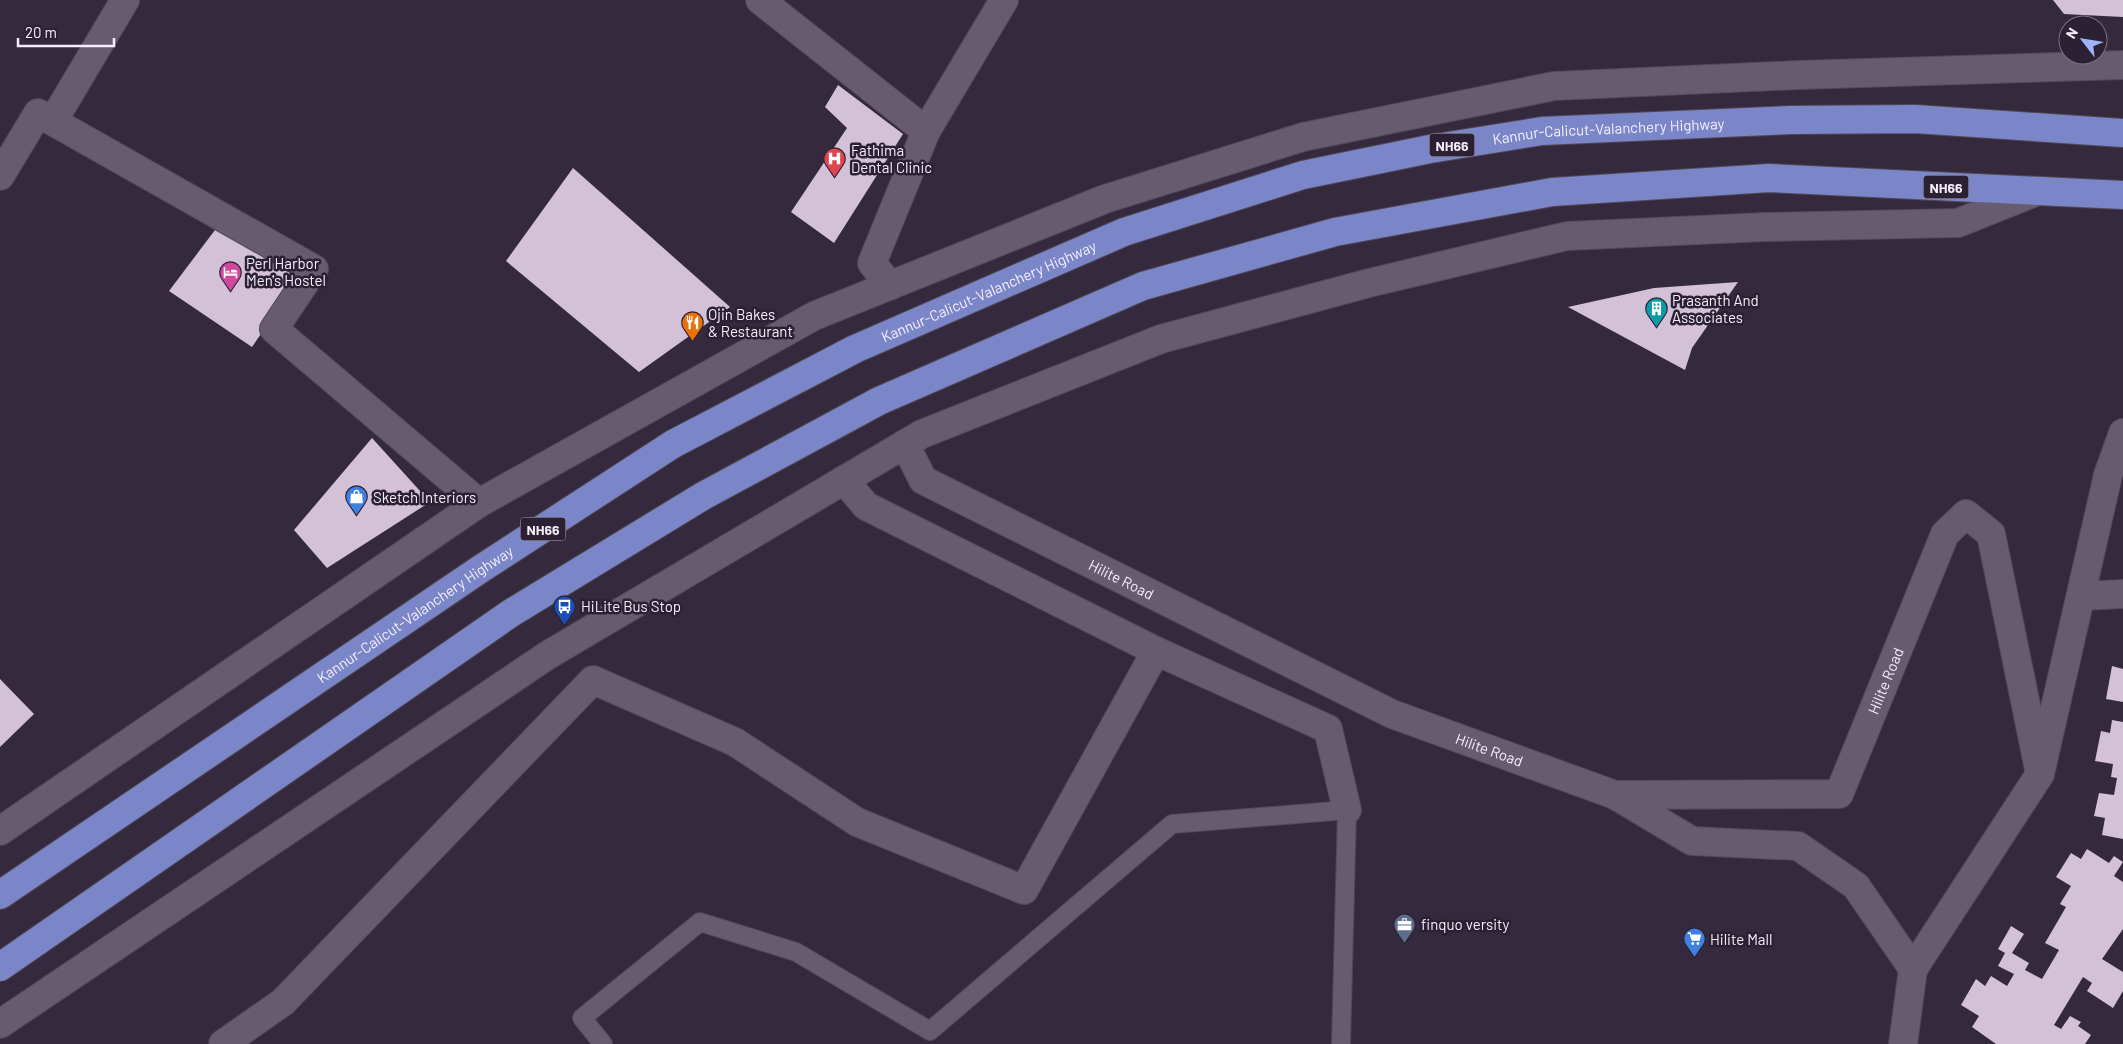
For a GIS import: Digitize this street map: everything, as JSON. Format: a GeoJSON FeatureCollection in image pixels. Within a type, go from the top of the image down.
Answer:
{"type":"FeatureCollection","features":[{"type":"Feature","properties":{"kind":"highway","name":"Kannur-Calicut-Valanchery Highway"},"geometry":{"type":"LineString","coordinates":[[0,895],[479,570],[672,444],[854,349],[1124,232],[1303,176],[1430,149],[1542,131],[1791,120],[1915,119],[2123,133]]}},
{"type":"Feature","properties":{"kind":"highway","name":"NH66"},"geometry":{"type":"LineString","coordinates":[[0,967],[511,613],[703,496],[879,402],[1143,286],[1335,232],[1552,192],[1769,178],[2123,195]]}},
{"type":"Feature","properties":{"kind":"street"},"geometry":{"type":"LineString","coordinates":[[53,121],[125,0]]}},
{"type":"Feature","properties":{"kind":"street"},"geometry":{"type":"LineString","coordinates":[[760,0],[926,131]]}},
{"type":"Feature","properties":{"kind":"street"},"geometry":{"type":"LineString","coordinates":[[890,286],[872,263],[926,131],[1004,0]]}},
{"type":"Feature","properties":{"kind":"street"},"geometry":{"type":"LineString","coordinates":[[0,831],[479,503],[814,316],[1105,199],[1303,136],[1554,86],[1799,75],[2123,65]]}},
{"type":"Feature","properties":{"kind":"street"},"geometry":{"type":"LineString","coordinates":[[0,176],[38,113],[314,269],[274,329],[479,503]]}},
{"type":"Feature","properties":{"kind":"street"},"geometry":{"type":"LineString","coordinates":[[0,1024],[548,655],[922,434],[1161,339],[1369,283],[1567,236],[1764,227],[1958,223],[2038,191]]}},
{"type":"Feature","properties":{"kind":"street"},"geometry":{"type":"LineString","coordinates":[[1903,1044],[1913,969],[2040,774],[2108,475],[2123,434]]}},
{"type":"Feature","properties":{"kind":"street","name":"Hilite Road"},"geometry":{"type":"LineString","coordinates":[[905,444],[923,480],[1392,714],[1615,796],[1839,794],[1945,534],[1966,514],[1991,534],[2040,774]]}},
{"type":"Feature","properties":{"kind":"street"},"geometry":{"type":"LineString","coordinates":[[844,480],[866,506],[1156,651],[1328,729],[1347,810]]}},
{"type":"Feature","properties":{"kind":"street"},"geometry":{"type":"LineString","coordinates":[[2081,596],[2123,594]]}},
{"type":"Feature","properties":{"kind":"street"},"geometry":{"type":"LineString","coordinates":[[222,1044],[283,1002],[593,680],[735,742],[857,822],[1024,890],[1156,651]]}},
{"type":"Feature","properties":{"kind":"street"},"geometry":{"type":"LineString","coordinates":[[1615,796],[1692,841],[1798,846],[1856,886],[1913,969]]}},
{"type":"Feature","properties":{"kind":"lane"},"geometry":{"type":"LineString","coordinates":[[603,1044],[582,1018],[700,922],[796,952],[930,1032],[1172,824],[1347,810],[1342,1044]]}},
{"type":"Feature","properties":{"kind":"building"},"geometry":{"type":"Polygon","coordinates":[[[2053,0],[2123,0],[2123,17],[2064,14],[2053,0]]]}},
{"type":"Feature","properties":{"kind":"building"},"geometry":{"type":"Polygon","coordinates":[[[838,85],[903,134],[834,243],[791,212],[847,128],[825,107],[838,85]]]}},
{"type":"Feature","properties":{"kind":"building"},"geometry":{"type":"Polygon","coordinates":[[[573,168],[730,307],[639,372],[506,261],[573,168]]]}},
{"type":"Feature","properties":{"kind":"building"},"geometry":{"type":"Polygon","coordinates":[[[218,226],[299,279],[252,347],[169,291],[218,226]]]}},
{"type":"Feature","properties":{"kind":"building","name":"Prasanth And Associates"},"geometry":{"type":"Polygon","coordinates":[[[1738,282],[1692,348],[1685,370],[1568,307],[1654,288],[1738,282]]]}},
{"type":"Feature","properties":{"kind":"building","name":"Sketch Interiors"},"geometry":{"type":"Polygon","coordinates":[[[372,438],[430,502],[327,568],[294,530],[372,438]]]}},
{"type":"Feature","properties":{"kind":"building"},"geometry":{"type":"Polygon","coordinates":[[[2112,666],[2123,669],[2123,702],[2106,699],[2112,666]]]}},
{"type":"Feature","properties":{"kind":"building"},"geometry":{"type":"Polygon","coordinates":[[[0,679],[34,714],[0,747],[0,679]]]}},
{"type":"Feature","properties":{"kind":"building"},"geometry":{"type":"Polygon","coordinates":[[[2112,720],[2123,722],[2123,839],[2102,835],[2105,818],[2094,816],[2099,793],[2114,795],[2117,778],[2111,777],[2113,764],[2095,761],[2101,731],[2110,733],[2112,720]]]}},
{"type":"Feature","properties":{"kind":"building"},"geometry":{"type":"Polygon","coordinates":[[[2087,849],[2109,863],[2114,856],[2123,862],[2114,876],[2123,882],[2123,929],[2102,959],[2123,972],[2123,991],[2113,1008],[2087,991],[2092,983],[2083,977],[2054,1025],[2061,1029],[2070,1016],[2081,1022],[2078,1026],[2091,1035],[2085,1044],[1996,1044],[1972,1027],[1979,1016],[1961,1005],[1976,979],[1985,986],[1991,976],[2007,986],[2014,974],[1998,966],[2005,953],[1998,949],[2011,926],[2024,934],[2012,953],[2029,963],[2025,970],[2042,979],[2059,950],[2045,943],[2066,907],[2060,904],[2071,886],[2056,877],[2071,853],[2081,859],[2087,849]]]}},
{"type":"Feature","properties":{"kind":"place","name":"Fathima Dental Clinic"},"geometry":{"type":"Point","coordinates":[835,178]}},
{"type":"Feature","properties":{"kind":"place","name":"Perl Harbor Men's Hostel"},"geometry":{"type":"Point","coordinates":[230,291]}},
{"type":"Feature","properties":{"kind":"place","name":"Prasanth And Associates"},"geometry":{"type":"Point","coordinates":[1656,328]}},
{"type":"Feature","properties":{"kind":"place","name":"Ojin Bakes & Restaurant"},"geometry":{"type":"Point","coordinates":[692,342]}},
{"type":"Feature","properties":{"kind":"place","name":"Sketch Interiors"},"geometry":{"type":"Point","coordinates":[357,516]}},
{"type":"Feature","properties":{"kind":"place","name":"HiLite Bus Stop"},"geometry":{"type":"Point","coordinates":[565,625]}},
{"type":"Feature","properties":{"kind":"place","name":"finquo versity"},"geometry":{"type":"Point","coordinates":[1405,943]}},
{"type":"Feature","properties":{"kind":"place","name":"Hilite Mall"},"geometry":{"type":"Point","coordinates":[1694,958]}}]}
